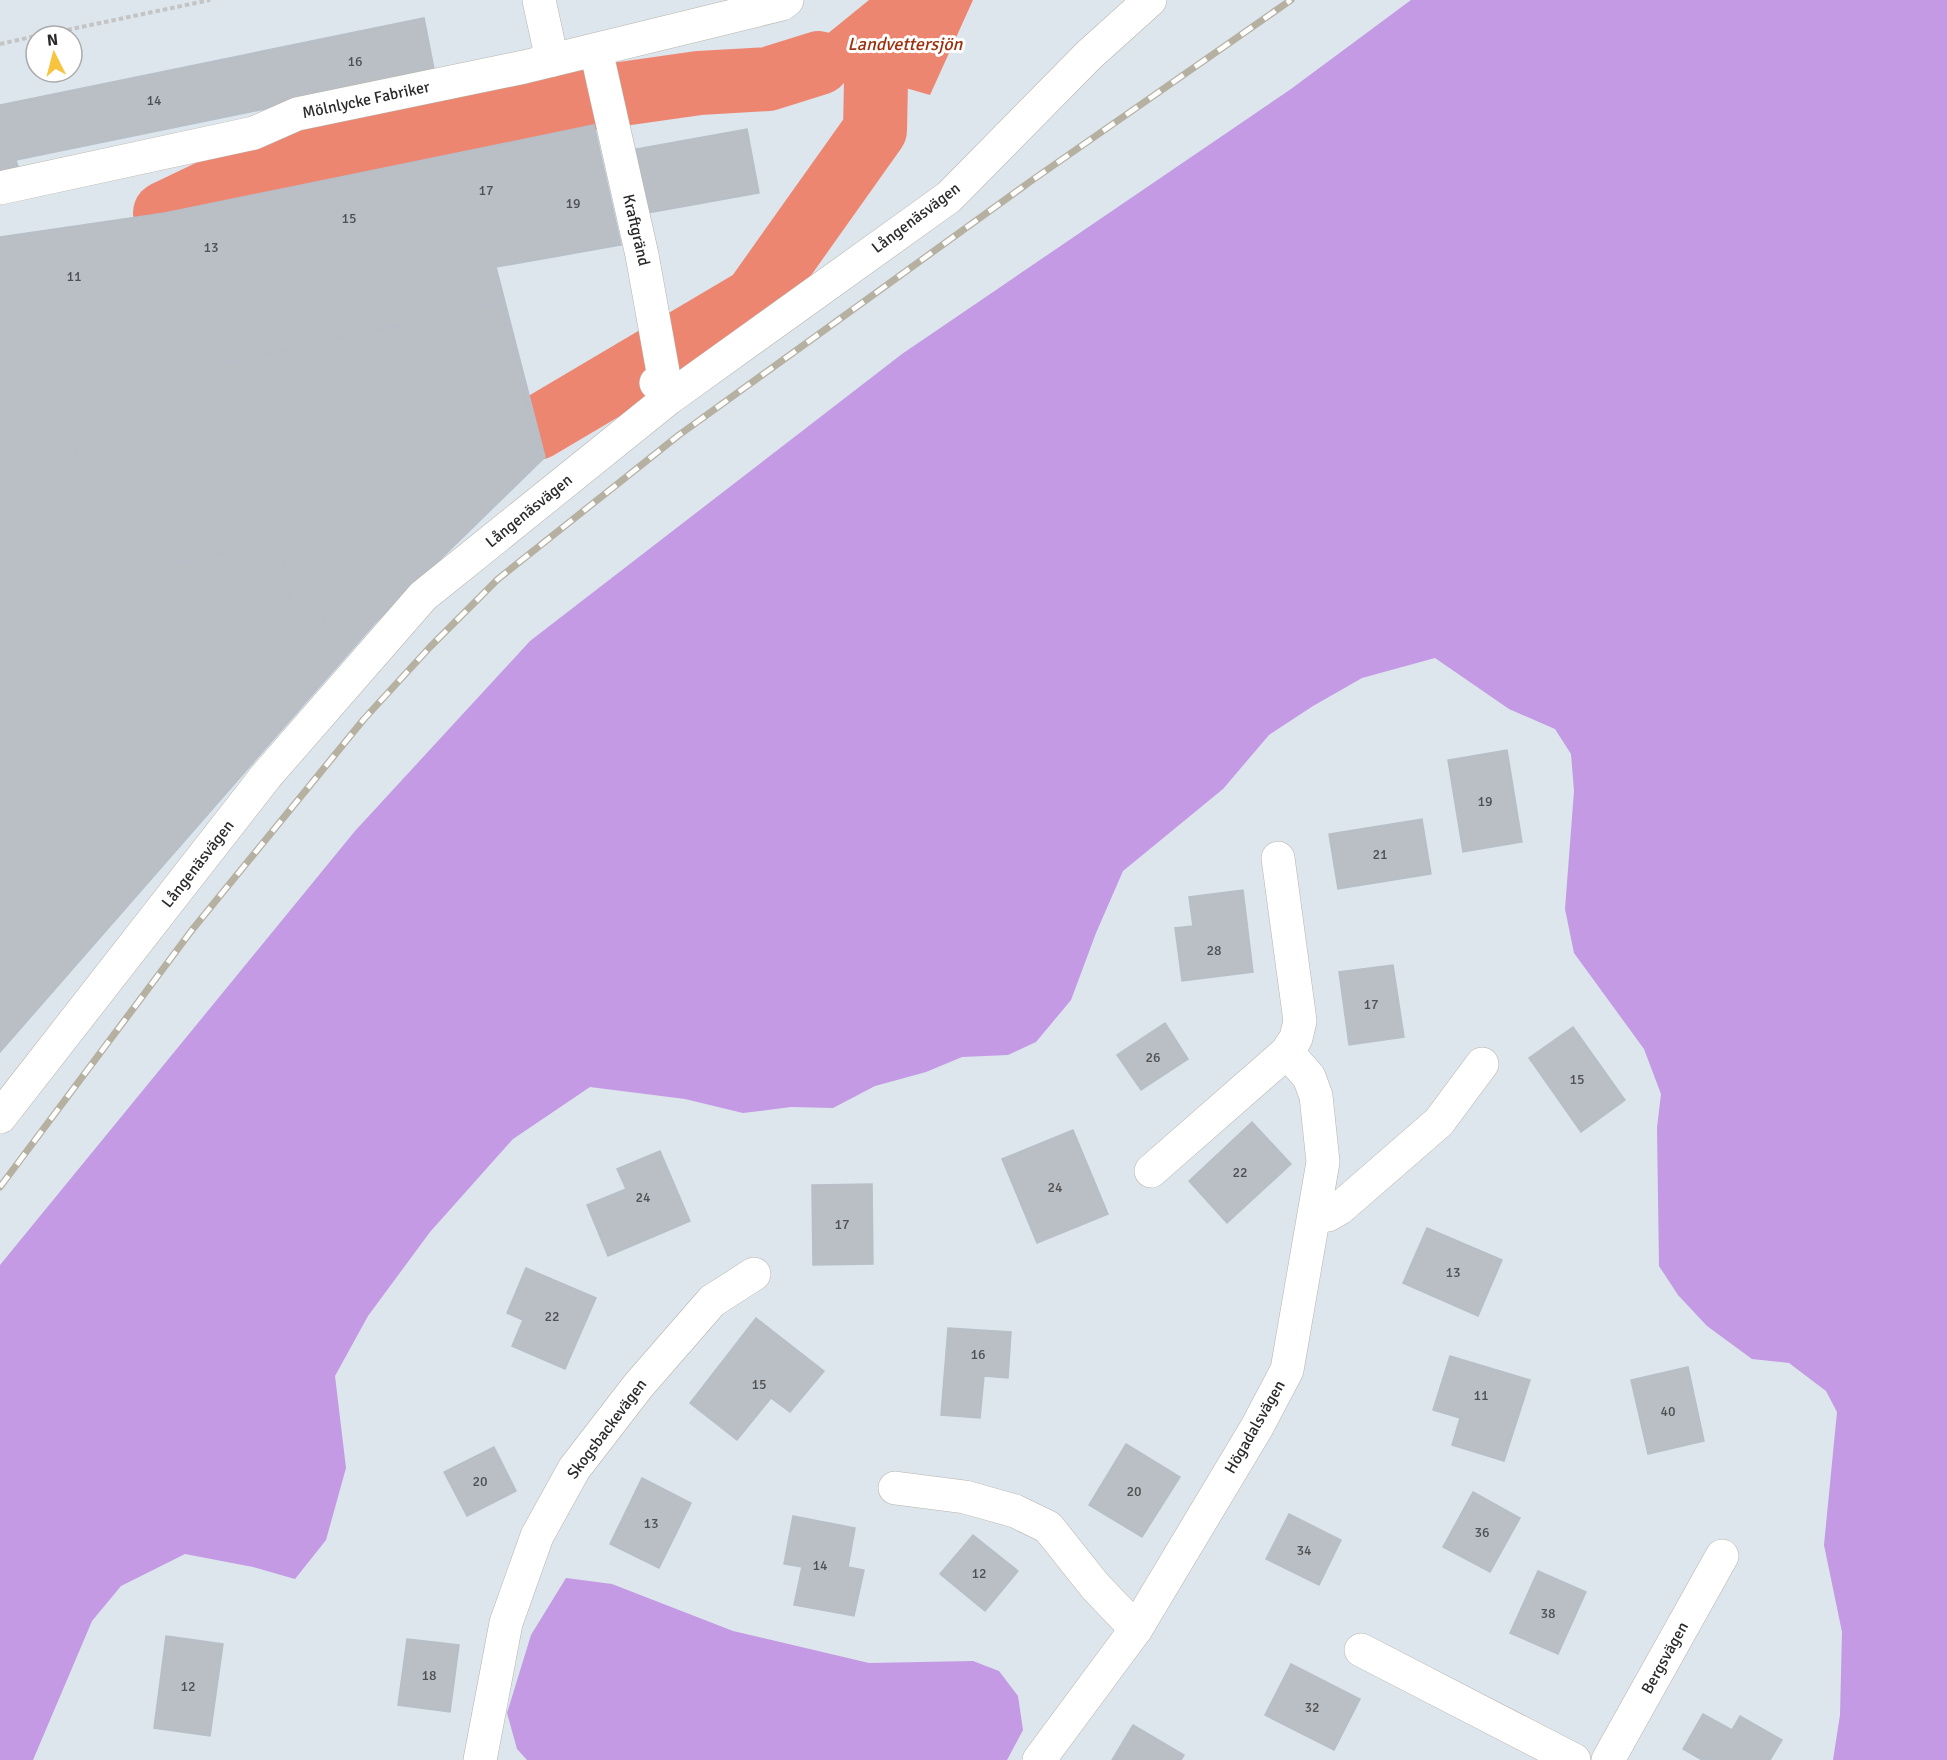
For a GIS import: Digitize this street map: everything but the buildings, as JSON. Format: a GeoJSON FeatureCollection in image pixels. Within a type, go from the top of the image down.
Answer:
{"type":"FeatureCollection","features":[{"type":"Feature","properties":{"kind":"street"},"geometry":{"type":"LineString","coordinates":[[539,0],[552,60]]}},
{"type":"Feature","properties":{"kind":"street","name":"Mölnlycke Fabriker"},"geometry":{"type":"LineString","coordinates":[[0,188],[254,133],[297,114],[552,60],[599,63],[787,0]]}},
{"type":"Feature","properties":{"kind":"street","name":"Långenäsvägen"},"geometry":{"type":"LineString","coordinates":[[0,1117],[266,777],[423,596],[663,384],[950,197],[1089,56],[1150,0]]}},
{"type":"Feature","properties":{"kind":"street","name":"Kraftgränd"},"geometry":{"type":"LineString","coordinates":[[599,63],[642,255],[663,384]]}},
{"type":"Feature","properties":{"kind":"street"},"geometry":{"type":"LineString","coordinates":[[1150,1171],[1287,1052],[1296,1038],[1300,1021],[1278,858]]}},
{"type":"Feature","properties":{"kind":"street","name":"Högadalsvägen"},"geometry":{"type":"LineString","coordinates":[[1039,1760],[1136,1629],[1257,1427],[1287,1370],[1323,1162],[1321,1120],[1316,1096],[1309,1077],[1287,1052]]}},
{"type":"Feature","properties":{"kind":"street"},"geometry":{"type":"LineString","coordinates":[[1315,1216],[1328,1215],[1340,1208],[1405,1154],[1439,1122],[1482,1064]]}},
{"type":"Feature","properties":{"kind":"street","name":"Skogsbackevägen"},"geometry":{"type":"LineString","coordinates":[[480,1760],[506,1623],[537,1536],[574,1469],[638,1386],[712,1301],[754,1274]]}},
{"type":"Feature","properties":{"kind":"street"},"geometry":{"type":"LineString","coordinates":[[895,1488],[965,1497],[1015,1510],[1048,1527],[1095,1586],[1136,1629]]}},
{"type":"Feature","properties":{"kind":"street","name":"Bergsvägen"},"geometry":{"type":"LineString","coordinates":[[1608,1760],[1722,1556]]}},
{"type":"Feature","properties":{"kind":"street"},"geometry":{"type":"LineString","coordinates":[[1361,1650],[1574,1760]]}},
{"type":"Feature","properties":{"kind":"path"},"geometry":{"type":"LineString","coordinates":[[84,26],[210,0]]}},
{"type":"Feature","properties":{"kind":"path"},"geometry":{"type":"LineString","coordinates":[[0,44],[24,39]]}},
{"type":"Feature","properties":{"kind":"shaded area"},"geometry":{"type":"Polygon","coordinates":[[[1411,0],[1947,0],[1947,1760],[1833,1760],[1840,1715],[1842,1632],[1824,1545],[1837,1412],[1826,1391],[1789,1363],[1752,1359],[1707,1326],[1678,1295],[1659,1266],[1657,1128],[1661,1094],[1644,1049],[1574,953],[1565,909],[1574,791],[1571,754],[1555,729],[1509,709],[1435,658],[1362,678],[1269,735],[1223,789],[1123,871],[1096,933],[1071,1000],[1036,1042],[1008,1055],[962,1057],[926,1072],[875,1086],[833,1108],[791,1107],[743,1113],[685,1099],[590,1087],[513,1139],[430,1232],[368,1316],[335,1376],[346,1468],[326,1540],[295,1579],[253,1567],[185,1554],[121,1586],[92,1621],[33,1760],[0,1760],[0,1265],[355,831],[530,641],[902,354],[1291,89],[1411,0]]]}},
{"type":"Feature","properties":{"kind":"shaded area"},"geometry":{"type":"Polygon","coordinates":[[[566,1578],[612,1584],[733,1631],[869,1663],[973,1661],[999,1671],[1018,1696],[1023,1730],[1007,1760],[527,1760],[517,1749],[507,1713],[531,1635],[566,1578]]]}},
{"type":"Feature","properties":{"kind":"water","name":"Landvettersjön"},"geometry":{"type":"Polygon","coordinates":[[[869,0],[973,0],[930,95],[819,63],[810,48],[869,0]]]}},
{"type":"Feature","properties":{"kind":"waterway"},"geometry":{"type":"LineString","coordinates":[[537,428],[755,299],[875,130],[876,81],[891,29],[906,0]]}},
{"type":"Feature","properties":{"kind":"waterway"},"geometry":{"type":"LineString","coordinates":[[165,213],[257,169],[558,103],[699,83],[768,79],[819,63]]}},
{"type":"Feature","properties":{"kind":"railway"},"geometry":{"type":"LineString","coordinates":[[0,1187],[192,930],[364,719],[430,647],[498,579],[679,435],[1031,181],[1291,0]]}}]}
